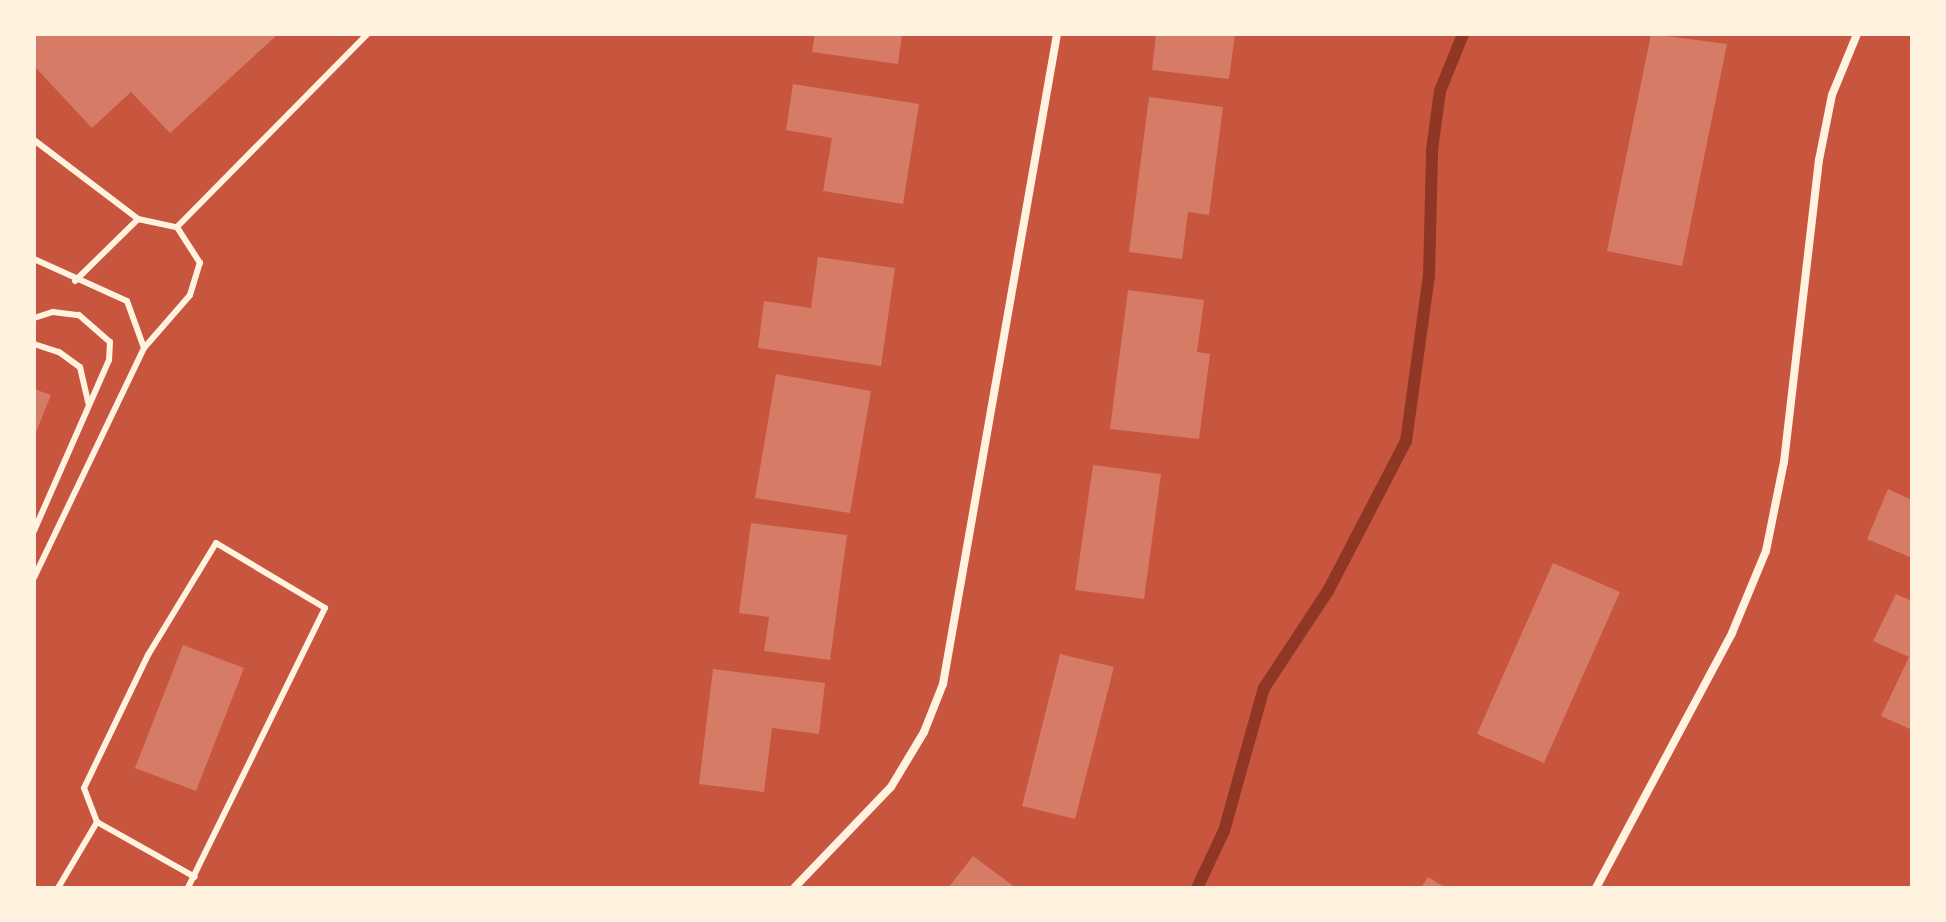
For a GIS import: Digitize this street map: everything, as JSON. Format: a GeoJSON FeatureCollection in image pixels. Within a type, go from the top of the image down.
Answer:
{"type":"FeatureCollection","features":[{"type":"Feature","properties":{"kind":"street"},"geometry":{"type":"LineString","coordinates":[[794,888],[891,787],[924,732],[943,684],[1057,34]]}},
{"type":"Feature","properties":{"kind":"street"},"geometry":{"type":"LineString","coordinates":[[1596,888],[1732,633],[1766,551],[1784,462],[1819,160],[1832,95],[1857,34]]}},
{"type":"Feature","properties":{"kind":"lane"},"geometry":{"type":"LineString","coordinates":[[177,227],[367,34]]}},
{"type":"Feature","properties":{"kind":"lane"},"geometry":{"type":"LineString","coordinates":[[34,140],[138,219],[177,227],[200,263],[190,295],[144,348],[34,578]]}},
{"type":"Feature","properties":{"kind":"lane"},"geometry":{"type":"LineString","coordinates":[[75,281],[138,219]]}},
{"type":"Feature","properties":{"kind":"lane"},"geometry":{"type":"LineString","coordinates":[[34,259],[75,281],[127,301],[144,348]]}},
{"type":"Feature","properties":{"kind":"lane"},"geometry":{"type":"LineString","coordinates":[[34,318],[53,312],[79,315],[110,342],[109,360],[34,531]]}},
{"type":"Feature","properties":{"kind":"lane"},"geometry":{"type":"LineString","coordinates":[[34,344],[59,352],[80,367],[88,407]]}},
{"type":"Feature","properties":{"kind":"lane"},"geometry":{"type":"LineString","coordinates":[[188,888],[195,877],[325,608],[216,543],[148,655],[84,788],[97,822],[195,877]]}},
{"type":"Feature","properties":{"kind":"lane"},"geometry":{"type":"LineString","coordinates":[[58,888],[97,822]]}},
{"type":"Feature","properties":{"kind":"building"},"geometry":{"type":"Polygon","coordinates":[[[34,34],[278,34],[170,133],[131,92],[92,128],[34,66],[34,34]]]}},
{"type":"Feature","properties":{"kind":"building"},"geometry":{"type":"Polygon","coordinates":[[[815,34],[902,34],[898,64],[812,52],[815,34]]]}},
{"type":"Feature","properties":{"kind":"building"},"geometry":{"type":"Polygon","coordinates":[[[1156,34],[1235,34],[1229,79],[1152,70],[1156,34]]]}},
{"type":"Feature","properties":{"kind":"building"},"geometry":{"type":"Polygon","coordinates":[[[1651,34],[1727,44],[1682,266],[1607,251],[1651,34]]]}},
{"type":"Feature","properties":{"kind":"building"},"geometry":{"type":"Polygon","coordinates":[[[793,84],[919,104],[903,204],[823,191],[832,138],[786,130],[793,84]]]}},
{"type":"Feature","properties":{"kind":"building"},"geometry":{"type":"Polygon","coordinates":[[[1149,97],[1223,107],[1209,215],[1188,212],[1182,259],[1129,252],[1149,97]]]}},
{"type":"Feature","properties":{"kind":"building"},"geometry":{"type":"Polygon","coordinates":[[[818,257],[895,268],[881,366],[758,348],[764,301],[811,308],[818,257]]]}},
{"type":"Feature","properties":{"kind":"building"},"geometry":{"type":"Polygon","coordinates":[[[1128,290],[1204,300],[1197,352],[1210,354],[1199,439],[1110,429],[1128,290]]]}},
{"type":"Feature","properties":{"kind":"building"},"geometry":{"type":"Polygon","coordinates":[[[776,374],[871,391],[850,513],[755,498],[776,374]]]}},
{"type":"Feature","properties":{"kind":"building"},"geometry":{"type":"Polygon","coordinates":[[[34,389],[51,395],[34,437],[34,389]]]}},
{"type":"Feature","properties":{"kind":"building"},"geometry":{"type":"Polygon","coordinates":[[[1093,465],[1161,474],[1144,599],[1075,590],[1093,465]]]}},
{"type":"Feature","properties":{"kind":"building"},"geometry":{"type":"Polygon","coordinates":[[[1888,489],[1912,500],[1912,558],[1867,539],[1888,489]]]}},
{"type":"Feature","properties":{"kind":"building"},"geometry":{"type":"Polygon","coordinates":[[[751,523],[847,535],[830,660],[764,651],[769,617],[739,613],[751,523]]]}},
{"type":"Feature","properties":{"kind":"building"},"geometry":{"type":"Polygon","coordinates":[[[1553,563],[1620,592],[1544,763],[1477,734],[1553,563]]]}},
{"type":"Feature","properties":{"kind":"building"},"geometry":{"type":"Polygon","coordinates":[[[1896,594],[1912,601],[1912,730],[1881,716],[1909,657],[1873,641],[1896,594]]]}},
{"type":"Feature","properties":{"kind":"building"},"geometry":{"type":"Polygon","coordinates":[[[183,645],[244,668],[196,791],[135,768],[183,645]]]}},
{"type":"Feature","properties":{"kind":"building"},"geometry":{"type":"Polygon","coordinates":[[[1060,654],[1114,667],[1075,819],[1022,806],[1060,654]]]}},
{"type":"Feature","properties":{"kind":"building"},"geometry":{"type":"Polygon","coordinates":[[[713,669],[825,683],[819,734],[772,728],[764,792],[699,784],[713,669]]]}},
{"type":"Feature","properties":{"kind":"building"},"geometry":{"type":"Polygon","coordinates":[[[973,856],[1016,888],[948,888],[973,856]]]}},
{"type":"Feature","properties":{"kind":"building"},"geometry":{"type":"Polygon","coordinates":[[[1428,877],[1446,888],[1421,888],[1428,877]]]}},
{"type":"Feature","properties":{"kind":"waterway"},"geometry":{"type":"LineString","coordinates":[[1197,888],[1224,831],[1264,688],[1328,591],[1406,441],[1429,276],[1432,150],[1440,91],[1463,34]]}}]}
